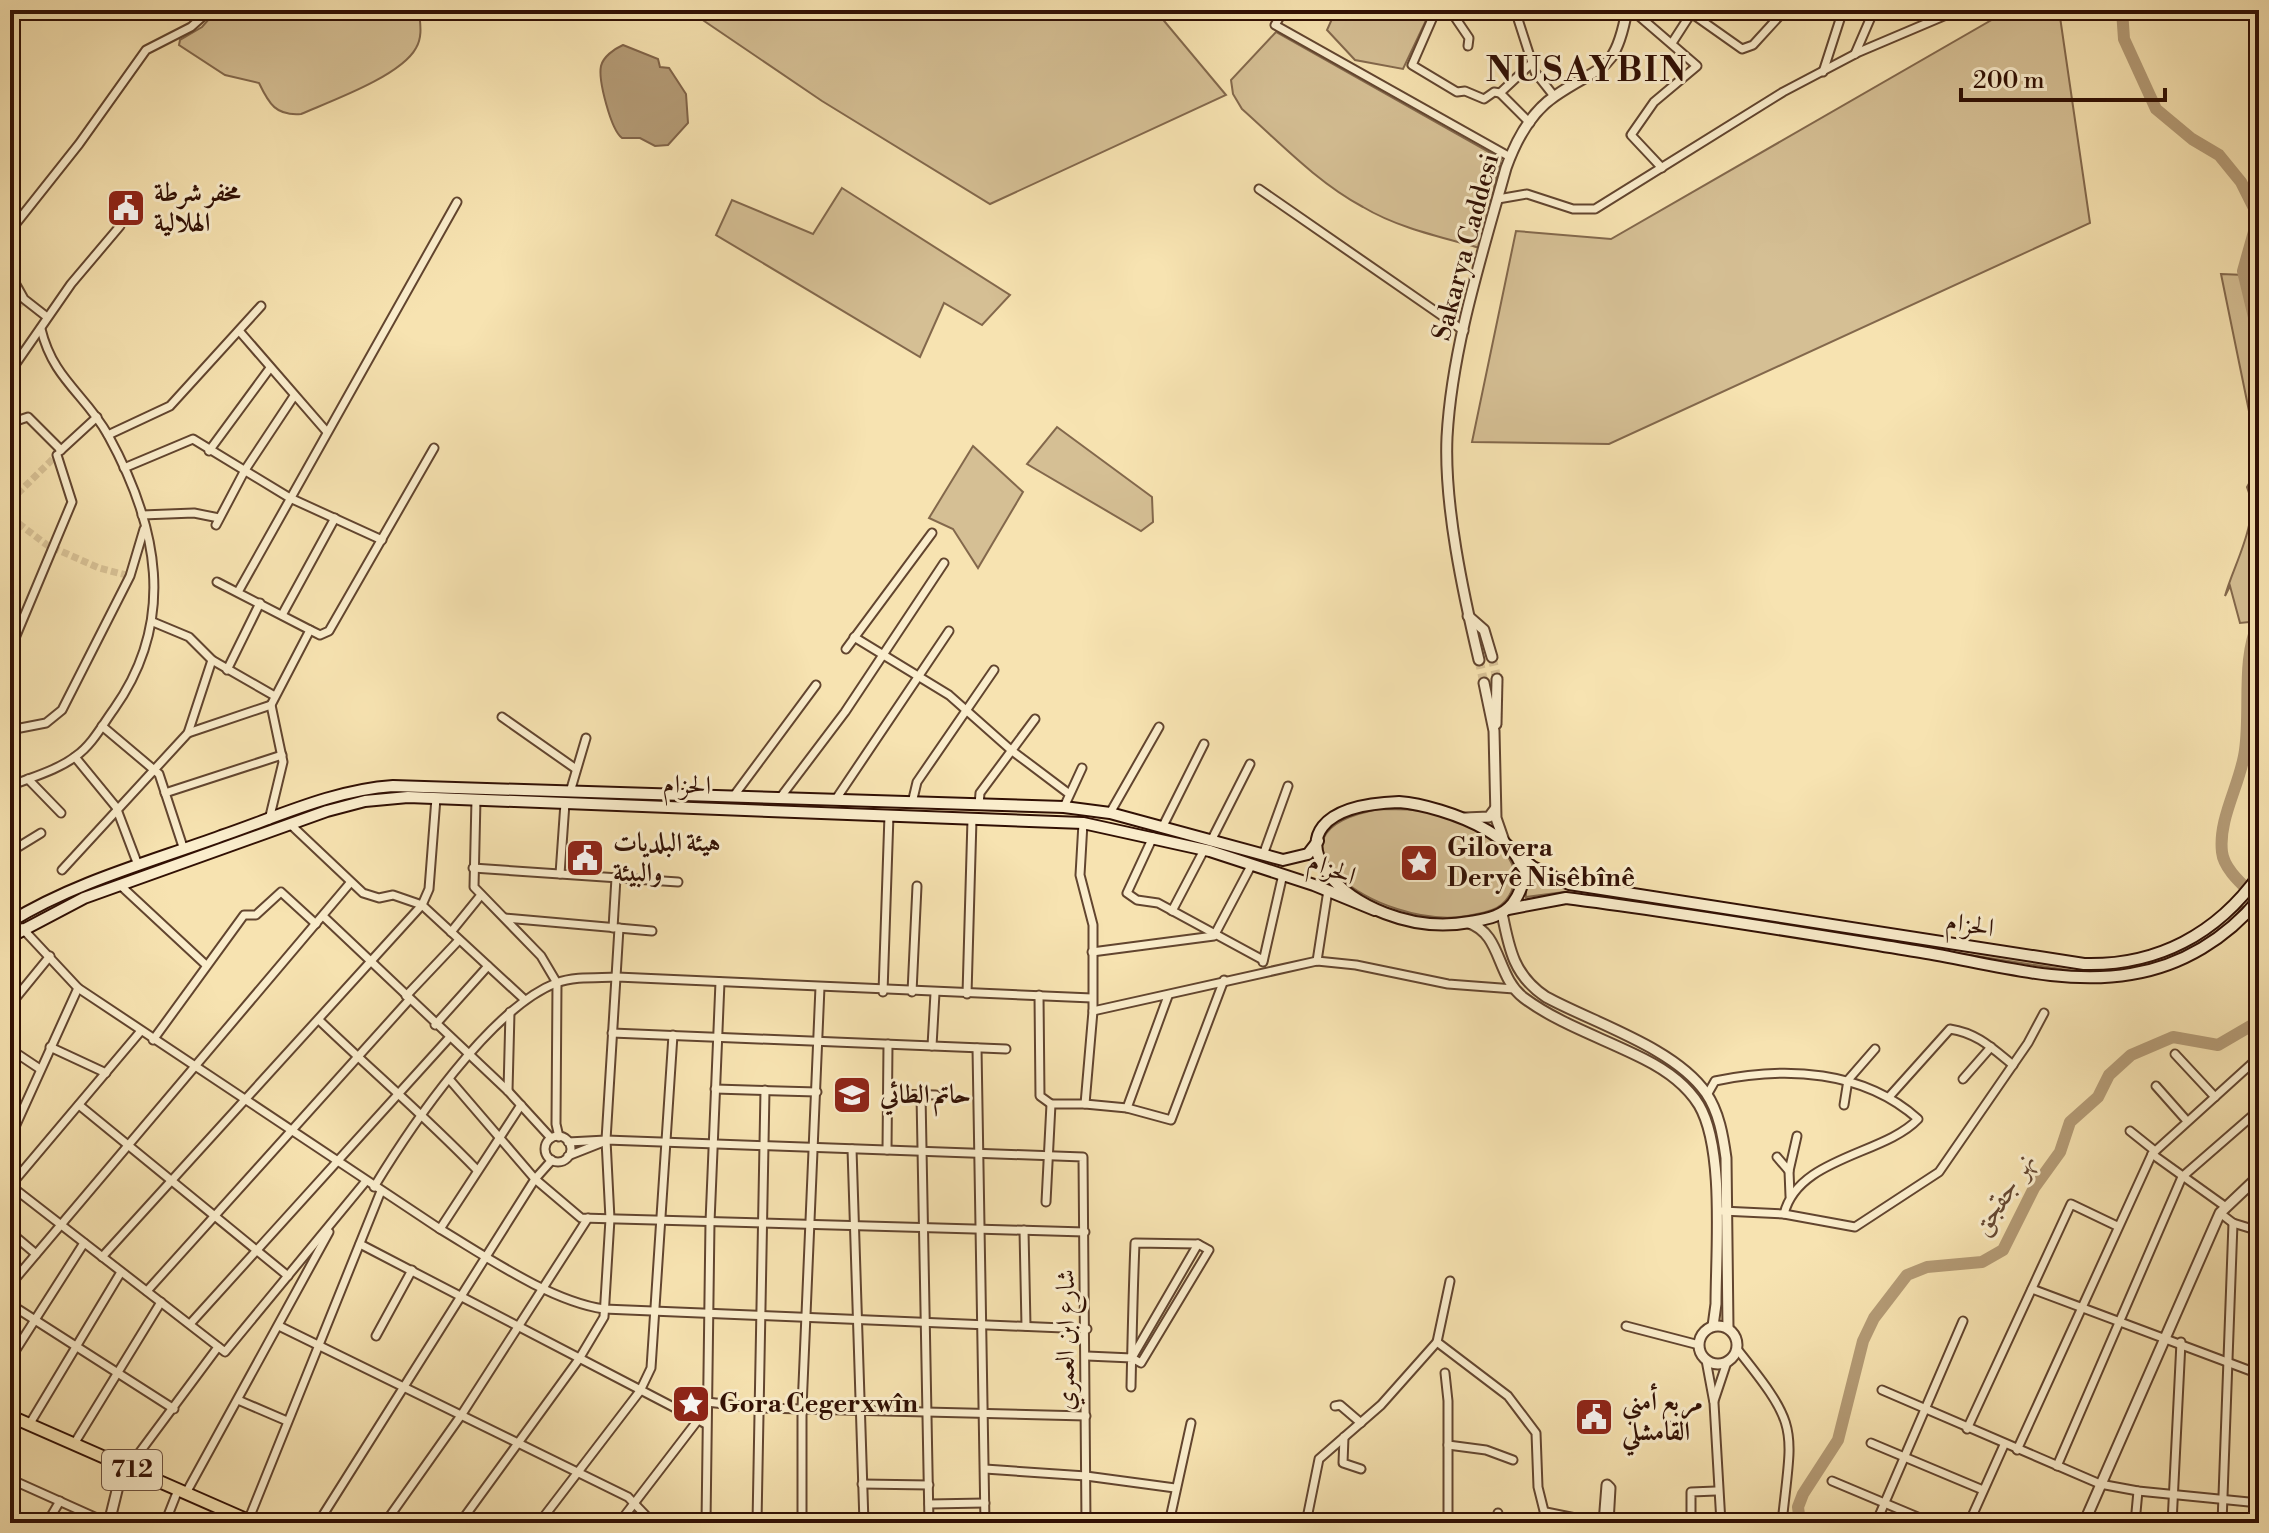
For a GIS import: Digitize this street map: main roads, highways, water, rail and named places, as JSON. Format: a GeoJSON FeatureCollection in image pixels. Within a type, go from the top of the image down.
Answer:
{"type":"FeatureCollection","features":[{"type":"Feature","properties":{"kind":"main road","name":"الحزام"},"geometry":{"type":"LineString","coordinates":[[11,921],[64,894],[138,865],[338,795],[379,787],[1064,807],[1110,813],[1162,828],[1375,910]]}},
{"type":"Feature","properties":{"kind":"main road","name":"الحزام"},"geometry":{"type":"LineString","coordinates":[[10,937],[84,898],[355,803],[476,799],[1083,823],[1295,859],[1308,854],[1318,841]]}},
{"type":"Feature","properties":{"kind":"main road"},"geometry":{"type":"LineString","coordinates":[[1375,803],[1420,804],[1465,818],[1509,848],[1520,866],[1521,881],[1505,911],[1469,923],[1430,925],[1375,910],[1340,889],[1327,876],[1318,859],[1318,841],[1326,825],[1337,814],[1375,803]]}},
{"type":"Feature","properties":{"kind":"main road","name":"الحزام"},"geometry":{"type":"LineString","coordinates":[[1509,848],[1533,867],[1569,884],[2069,963],[2121,963],[2160,954],[2201,933],[2243,896],[2259,875]]}},
{"type":"Feature","properties":{"kind":"main road"},"geometry":{"type":"LineString","coordinates":[[2243,896],[2256,903]]}},
{"type":"Feature","properties":{"kind":"main road","name":"الحزام"},"geometry":{"type":"LineString","coordinates":[[1505,911],[1566,898],[2085,977],[2132,974],[2168,964],[2218,938],[2256,903]]}},
{"type":"Feature","properties":{"kind":"main road","name":"712"},"geometry":{"type":"LineString","coordinates":[[19,1420],[251,1522]]}},
{"type":"Feature","properties":{"kind":"waterway","name":"نهر جقجق"},"geometry":{"type":"LineString","coordinates":[[2122,10],[2124,39],[2156,109],[2192,139],[2219,155],[2241,182],[2255,210],[2257,221],[2243,271],[2259,338]]}},
{"type":"Feature","properties":{"kind":"waterway","name":"نهر جقجق"},"geometry":{"type":"LineString","coordinates":[[2259,621],[2253,636],[2248,668],[2245,750],[2226,813],[2222,839],[2227,866],[2259,901]]}},
{"type":"Feature","properties":{"kind":"waterway","name":"نهر جقجق"},"geometry":{"type":"LineString","coordinates":[[1800,1523],[1798,1507],[1803,1494],[1838,1440],[1863,1341],[1874,1318],[1907,1275],[1927,1267],[1982,1262],[2003,1250],[2034,1188],[2060,1152],[2070,1122],[2098,1097],[2109,1075],[2131,1055],[2173,1037],[2218,1045],[2259,1021]]}},
{"type":"Feature","properties":{"kind":"tunnel"},"geometry":{"type":"LineString","coordinates":[[10,314],[21,303]]}},
{"type":"Feature","properties":{"kind":"tunnel"},"geometry":{"type":"LineString","coordinates":[[10,501],[59,453]]}},
{"type":"Feature","properties":{"kind":"tunnel"},"geometry":{"type":"LineString","coordinates":[[10,517],[47,545],[99,568],[130,576]]}},
{"type":"Feature","properties":{"kind":"tunnel"},"geometry":{"type":"LineString","coordinates":[[1492,657],[1497,679]]}},
{"type":"Feature","properties":{"kind":"tunnel"},"geometry":{"type":"LineString","coordinates":[[1479,660],[1484,683]]}},
{"type":"Feature","properties":{"kind":"place","name":"مخفر شرطة الهلالية"},"geometry":{"type":"Point","coordinates":[126,208]}},
{"type":"Feature","properties":{"kind":"place","name":"هيئة البلديات والبيئة"},"geometry":{"type":"Point","coordinates":[585,858]}},
{"type":"Feature","properties":{"kind":"place","name":"Gilovera Deryê Nisêbînê"},"geometry":{"type":"Point","coordinates":[1419,863]}},
{"type":"Feature","properties":{"kind":"place","name":"حاتم الطائي"},"geometry":{"type":"Point","coordinates":[852,1095]}},
{"type":"Feature","properties":{"kind":"place","name":"Gora Cegerxwîn"},"geometry":{"type":"Point","coordinates":[691,1404]}},
{"type":"Feature","properties":{"kind":"place","name":"مربع أمني القامشلي"},"geometry":{"type":"Point","coordinates":[1594,1417]}},
{"type":"Feature","properties":{"kind":"district","name":"NUSAYBIN"},"geometry":{"type":"Point","coordinates":[1587,71]}}]}
